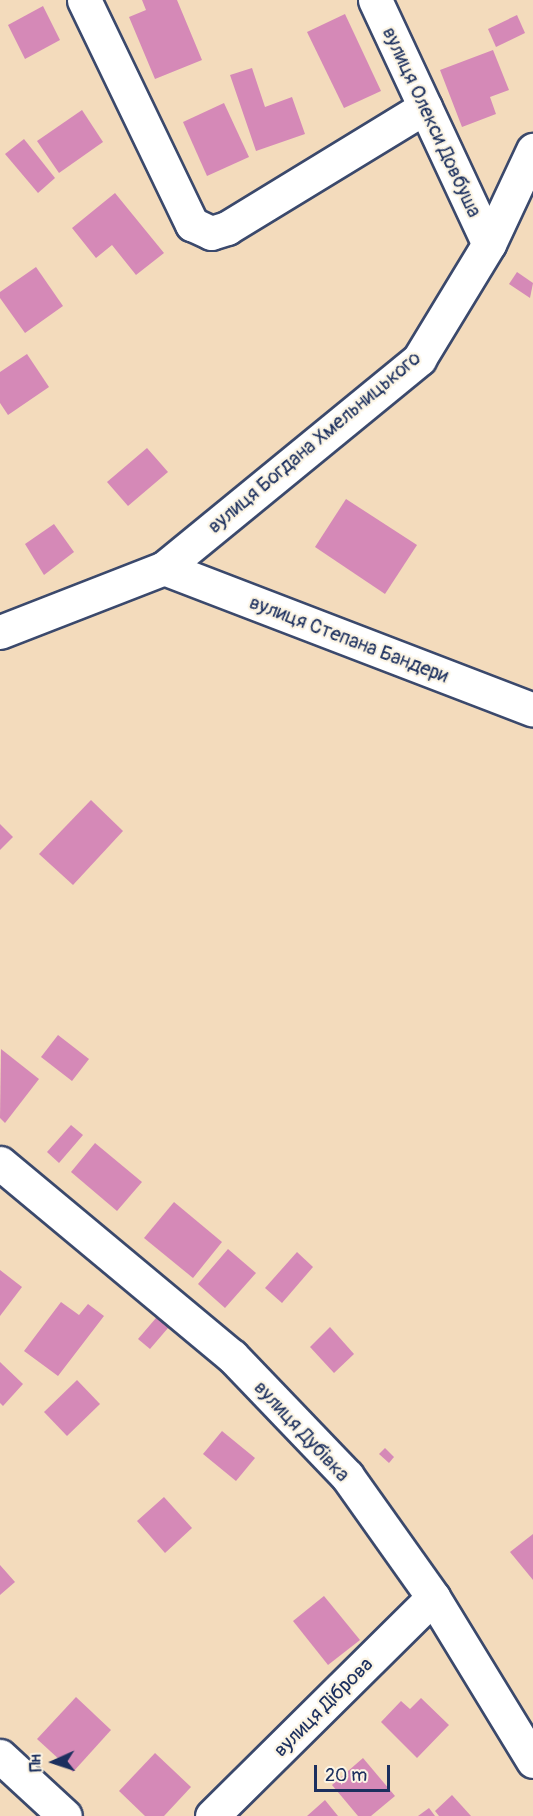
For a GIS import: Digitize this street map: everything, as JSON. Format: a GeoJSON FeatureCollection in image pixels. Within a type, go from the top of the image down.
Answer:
{"type":"FeatureCollection","features":[{"type":"Feature","properties":{"kind":"street"},"geometry":{"type":"LineString","coordinates":[[84,0],[192,224],[211,233],[226,228],[424,107]]}},
{"type":"Feature","properties":{"kind":"street","name":"вулиця Олекси Довбуша"},"geometry":{"type":"LineString","coordinates":[[375,0],[489,244]]}},
{"type":"Feature","properties":{"kind":"street","name":"вулиця Богдана Хмельницького"},"geometry":{"type":"LineString","coordinates":[[0,632],[164,568],[419,359],[489,244],[533,150]]}},
{"type":"Feature","properties":{"kind":"street","name":"вулиця Степана Бандери"},"geometry":{"type":"LineString","coordinates":[[164,568],[533,710]]}},
{"type":"Feature","properties":{"kind":"street","name":"вулиця Дубівка"},"geometry":{"type":"LineString","coordinates":[[0,1163],[232,1356],[347,1476],[433,1597],[533,1761]]}},
{"type":"Feature","properties":{"kind":"street","name":"вулиця Діброва"},"geometry":{"type":"LineString","coordinates":[[212,1816],[433,1597]]}},
{"type":"Feature","properties":{"kind":"street"},"geometry":{"type":"LineString","coordinates":[[0,1756],[65,1816]]}},
{"type":"Feature","properties":{"kind":"building"},"geometry":{"type":"Polygon","coordinates":[[[142,0],[177,0],[202,60],[155,79],[129,17],[146,10],[142,0]]]}},
{"type":"Feature","properties":{"kind":"building"},"geometry":{"type":"Polygon","coordinates":[[[43,6],[60,40],[25,59],[8,25],[43,6]]]}},
{"type":"Feature","properties":{"kind":"building"},"geometry":{"type":"Polygon","coordinates":[[[345,14],[381,91],[344,108],[307,32],[345,14]]]}},
{"type":"Feature","properties":{"kind":"building"},"geometry":{"type":"Polygon","coordinates":[[[517,15],[525,33],[496,47],[488,29],[517,15]]]}},
{"type":"Feature","properties":{"kind":"building"},"geometry":{"type":"Polygon","coordinates":[[[493,50],[509,90],[490,97],[496,114],[462,127],[440,70],[493,50]]]}},
{"type":"Feature","properties":{"kind":"building"},"geometry":{"type":"Polygon","coordinates":[[[252,68],[265,107],[292,97],[305,134],[256,151],[230,75],[252,68]]]}},
{"type":"Feature","properties":{"kind":"building"},"geometry":{"type":"Polygon","coordinates":[[[224,103],[249,157],[207,176],[183,122],[224,103]]]}},
{"type":"Feature","properties":{"kind":"building"},"geometry":{"type":"Polygon","coordinates":[[[82,110],[103,142],[59,173],[37,141],[82,110]]]}},
{"type":"Feature","properties":{"kind":"building"},"geometry":{"type":"Polygon","coordinates":[[[24,139],[55,178],[38,193],[5,154],[24,139]]]}},
{"type":"Feature","properties":{"kind":"building"},"geometry":{"type":"Polygon","coordinates":[[[115,193],[164,253],[136,275],[112,245],[96,258],[72,228],[115,193]]]}},
{"type":"Feature","properties":{"kind":"building"},"geometry":{"type":"Polygon","coordinates":[[[36,267],[63,306],[25,333],[0,298],[0,292],[36,267]]]}},
{"type":"Feature","properties":{"kind":"building"},"geometry":{"type":"Polygon","coordinates":[[[517,272],[533,283],[530,298],[509,284],[517,272]]]}},
{"type":"Feature","properties":{"kind":"building"},"geometry":{"type":"Polygon","coordinates":[[[27,354],[49,387],[8,415],[0,403],[0,372],[27,354]]]}},
{"type":"Feature","properties":{"kind":"building"},"geometry":{"type":"Polygon","coordinates":[[[147,448],[168,472],[128,506],[107,482],[147,448]]]}},
{"type":"Feature","properties":{"kind":"building"},"geometry":{"type":"Polygon","coordinates":[[[346,499],[417,545],[385,594],[315,547],[346,499]]]}},
{"type":"Feature","properties":{"kind":"building"},"geometry":{"type":"Polygon","coordinates":[[[54,524],[74,552],[44,575],[25,544],[54,524]]]}},
{"type":"Feature","properties":{"kind":"building"},"geometry":{"type":"Polygon","coordinates":[[[91,800],[123,831],[73,885],[39,854],[91,800]]]}},
{"type":"Feature","properties":{"kind":"building"},"geometry":{"type":"Polygon","coordinates":[[[0,824],[13,837],[0,850],[0,824]]]}},
{"type":"Feature","properties":{"kind":"building"},"geometry":{"type":"Polygon","coordinates":[[[58,1035],[89,1059],[72,1081],[41,1057],[58,1035]]]}},
{"type":"Feature","properties":{"kind":"building"},"geometry":{"type":"Polygon","coordinates":[[[1,1049],[39,1079],[5,1123],[0,1118],[1,1049]]]}},
{"type":"Feature","properties":{"kind":"building"},"geometry":{"type":"Polygon","coordinates":[[[71,1125],[83,1135],[59,1163],[47,1152],[71,1125]]]}},
{"type":"Feature","properties":{"kind":"building"},"geometry":{"type":"Polygon","coordinates":[[[95,1143],[142,1182],[117,1211],[71,1172],[95,1143]]]}},
{"type":"Feature","properties":{"kind":"building"},"geometry":{"type":"Polygon","coordinates":[[[174,1202],[222,1242],[193,1278],[144,1238],[174,1202]]]}},
{"type":"Feature","properties":{"kind":"building"},"geometry":{"type":"Polygon","coordinates":[[[228,1249],[256,1273],[225,1308],[198,1284],[228,1249]]]}},
{"type":"Feature","properties":{"kind":"building"},"geometry":{"type":"Polygon","coordinates":[[[297,1252],[313,1267],[282,1303],[265,1288],[297,1252]]]}},
{"type":"Feature","properties":{"kind":"building"},"geometry":{"type":"Polygon","coordinates":[[[0,1270],[22,1287],[0,1316],[0,1270]]]}},
{"type":"Feature","properties":{"kind":"building"},"geometry":{"type":"Polygon","coordinates":[[[61,1302],[79,1315],[88,1304],[104,1316],[58,1376],[24,1351],[61,1302]]]}},
{"type":"Feature","properties":{"kind":"building"},"geometry":{"type":"Polygon","coordinates":[[[162,1311],[174,1321],[150,1349],[138,1339],[162,1311]]]}},
{"type":"Feature","properties":{"kind":"building"},"geometry":{"type":"Polygon","coordinates":[[[330,1327],[354,1354],[334,1373],[310,1347],[330,1327]]]}},
{"type":"Feature","properties":{"kind":"building"},"geometry":{"type":"Polygon","coordinates":[[[0,1362],[23,1384],[3,1406],[0,1403],[0,1362]]]}},
{"type":"Feature","properties":{"kind":"building"},"geometry":{"type":"Polygon","coordinates":[[[77,1380],[100,1404],[67,1436],[44,1412],[77,1380]]]}},
{"type":"Feature","properties":{"kind":"building"},"geometry":{"type":"Polygon","coordinates":[[[222,1431],[255,1458],[236,1481],[203,1454],[222,1431]]]}},
{"type":"Feature","properties":{"kind":"building"},"geometry":{"type":"Polygon","coordinates":[[[385,1448],[394,1457],[389,1463],[379,1454],[385,1448]]]}},
{"type":"Feature","properties":{"kind":"building"},"geometry":{"type":"Polygon","coordinates":[[[164,1497],[192,1528],[165,1553],[137,1521],[164,1497]]]}},
{"type":"Feature","properties":{"kind":"building"},"geometry":{"type":"Polygon","coordinates":[[[533,1534],[533,1580],[510,1552],[533,1534]]]}},
{"type":"Feature","properties":{"kind":"building"},"geometry":{"type":"Polygon","coordinates":[[[0,1565],[15,1582],[0,1595],[0,1565]]]}},
{"type":"Feature","properties":{"kind":"building"},"geometry":{"type":"Polygon","coordinates":[[[324,1596],[360,1640],[328,1665],[293,1621],[324,1596]]]}},
{"type":"Feature","properties":{"kind":"building"},"geometry":{"type":"Polygon","coordinates":[[[76,1697],[111,1730],[73,1772],[37,1739],[76,1697]]]}},
{"type":"Feature","properties":{"kind":"building"},"geometry":{"type":"Polygon","coordinates":[[[421,1698],[449,1725],[417,1758],[381,1722],[401,1701],[410,1709],[421,1698]]]}},
{"type":"Feature","properties":{"kind":"building"},"geometry":{"type":"Polygon","coordinates":[[[155,1753],[191,1787],[164,1816],[145,1816],[119,1791],[155,1753]]]}},
{"type":"Feature","properties":{"kind":"building"},"geometry":{"type":"Polygon","coordinates":[[[363,1758],[395,1796],[371,1816],[358,1816],[332,1785],[363,1758]]]}},
{"type":"Feature","properties":{"kind":"building"},"geometry":{"type":"Polygon","coordinates":[[[452,1795],[471,1816],[439,1816],[435,1811],[452,1795]]]}},
{"type":"Feature","properties":{"kind":"building"},"geometry":{"type":"Polygon","coordinates":[[[325,1800],[338,1816],[307,1816],[325,1800]]]}},
{"type":"Feature","properties":{"kind":"building"},"geometry":{"type":"Polygon","coordinates":[[[429,1808],[435,1816],[418,1816],[429,1808]]]}}]}
